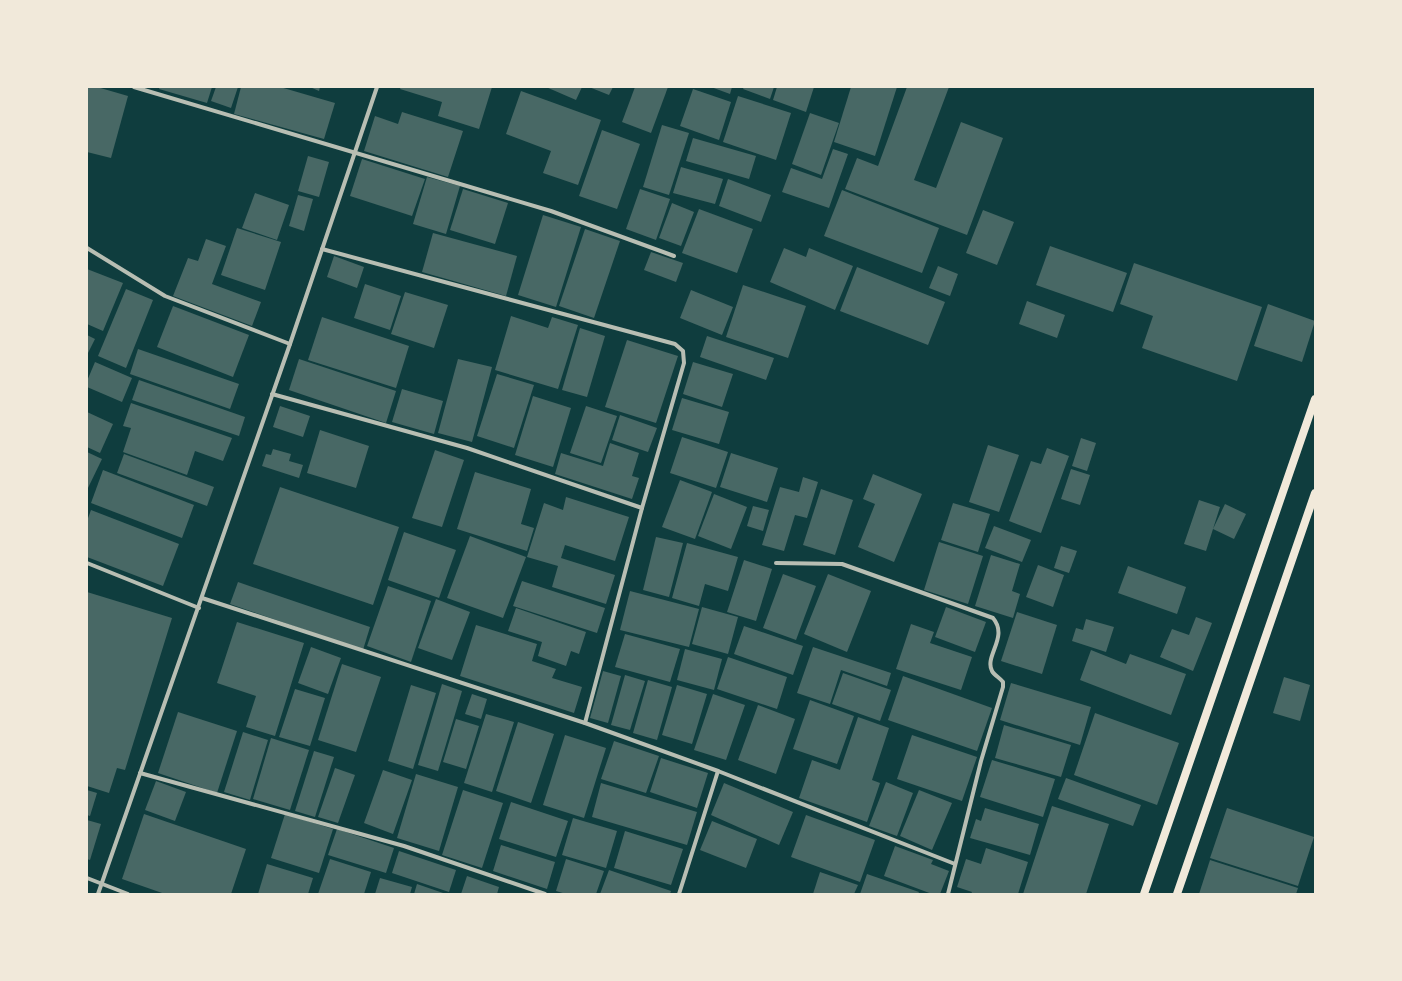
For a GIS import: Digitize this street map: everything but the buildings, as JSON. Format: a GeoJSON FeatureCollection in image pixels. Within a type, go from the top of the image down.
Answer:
{"type":"FeatureCollection","features":[{"type":"Feature","properties":{"kind":"main road"},"geometry":{"type":"LineString","coordinates":[[1144,894],[1315,399]]}},
{"type":"Feature","properties":{"kind":"main road"},"geometry":{"type":"LineString","coordinates":[[1177,894],[1315,493]]}},
{"type":"Feature","properties":{"kind":"street"},"geometry":{"type":"LineString","coordinates":[[134,87],[551,211],[674,256]]}},
{"type":"Feature","properties":{"kind":"street"},"geometry":{"type":"LineString","coordinates":[[98,894],[199,608],[377,87]]}},
{"type":"Feature","properties":{"kind":"street"},"geometry":{"type":"LineString","coordinates":[[87,248],[165,296],[290,344]]}},
{"type":"Feature","properties":{"kind":"street"},"geometry":{"type":"LineString","coordinates":[[322,249],[675,344],[683,351],[684,363],[642,508],[585,723]]}},
{"type":"Feature","properties":{"kind":"street"},"geometry":{"type":"LineString","coordinates":[[272,394],[467,448],[642,508]]}},
{"type":"Feature","properties":{"kind":"street"},"geometry":{"type":"LineString","coordinates":[[776,563],[823,562],[842,564],[993,618],[998,624],[999,631],[990,665],[992,672],[1003,682],[1003,687],[981,761],[948,894]]}},
{"type":"Feature","properties":{"kind":"street"},"geometry":{"type":"LineString","coordinates":[[87,563],[199,608]]}},
{"type":"Feature","properties":{"kind":"street"},"geometry":{"type":"LineString","coordinates":[[202,598],[585,723],[718,771],[955,864]]}},
{"type":"Feature","properties":{"kind":"street"},"geometry":{"type":"LineString","coordinates":[[679,894],[718,771]]}},
{"type":"Feature","properties":{"kind":"street"},"geometry":{"type":"LineString","coordinates":[[140,773],[404,846],[545,894]]}},
{"type":"Feature","properties":{"kind":"street"},"geometry":{"type":"LineString","coordinates":[[87,878],[128,894]]}}]}
